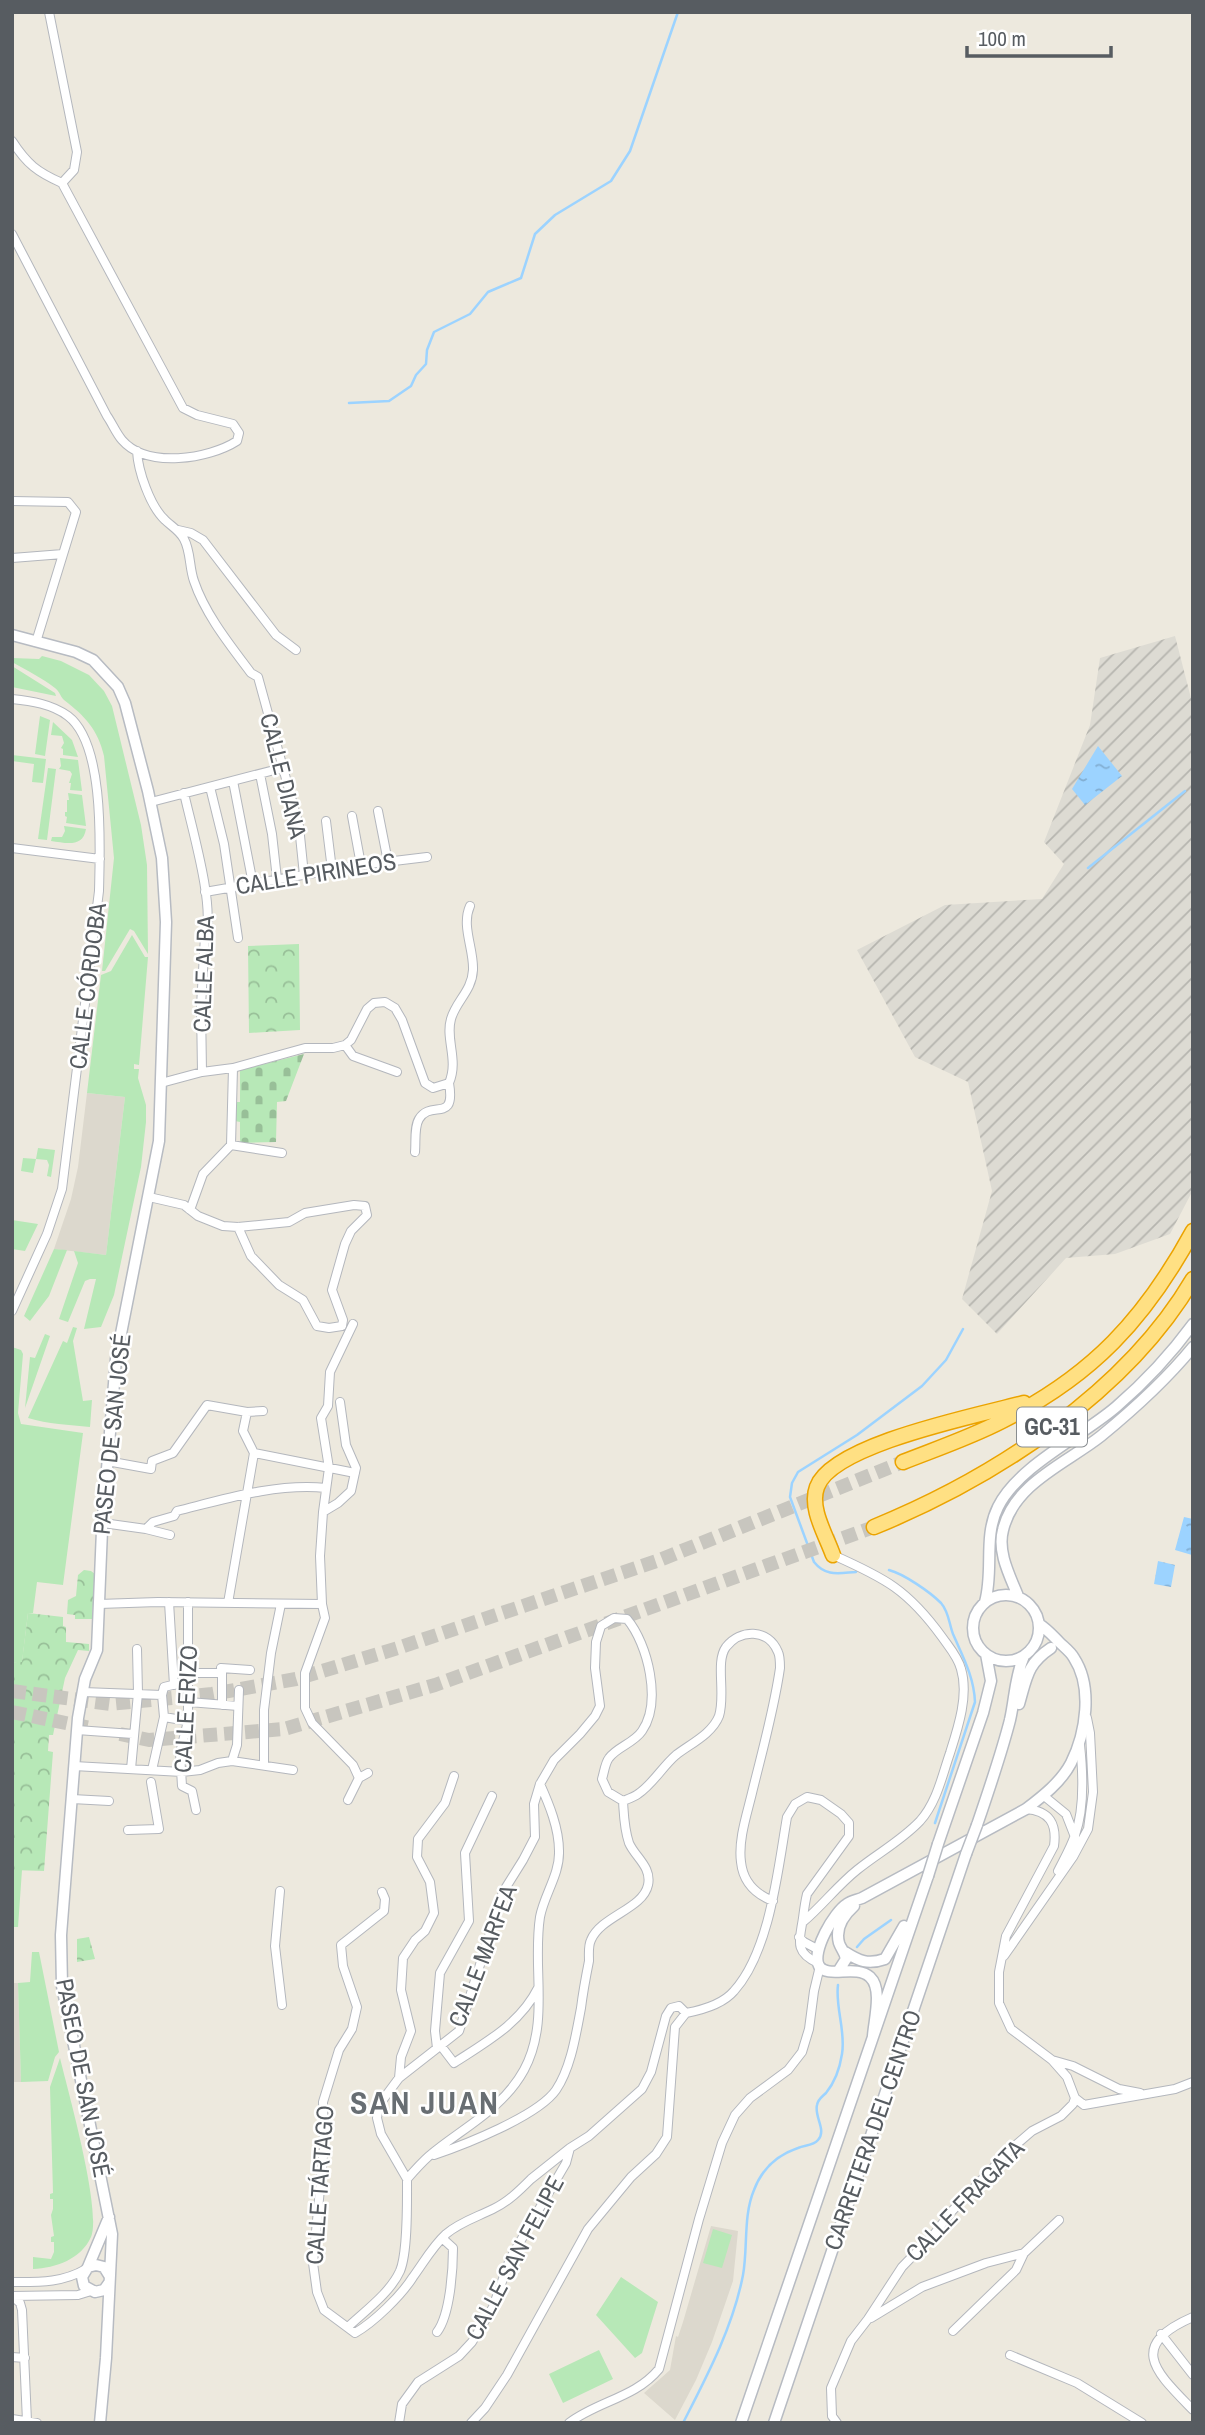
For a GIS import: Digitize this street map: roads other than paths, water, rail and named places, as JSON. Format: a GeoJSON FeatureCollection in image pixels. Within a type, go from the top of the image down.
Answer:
{"type":"FeatureCollection","features":[{"type":"Feature","properties":{"kind":"highway","name":"GC-31"},"geometry":{"type":"LineString","coordinates":[[903,1462],[1001,1422],[1075,1377],[1112,1345],[1143,1311],[1170,1273],[1193,1231]]}},
{"type":"Feature","properties":{"kind":"highway","name":"GC-31"},"geometry":{"type":"LineString","coordinates":[[874,1527],[925,1506],[968,1484],[1016,1454],[1069,1413],[1128,1363],[1193,1279]]}},
{"type":"Feature","properties":{"kind":"highway"},"geometry":{"type":"LineString","coordinates":[[834,1555],[818,1514],[815,1496],[817,1485],[836,1465],[858,1452],[890,1440],[1045,1397]]}},
{"type":"Feature","properties":{"kind":"main road","name":"PASEO DE SAN JOSÉ"},"geometry":{"type":"LineString","coordinates":[[12,635],[76,652],[93,660],[118,687],[125,703],[151,802],[162,858],[166,922],[159,1142],[116,1359],[107,1461],[97,1650],[83,1692],[77,1730],[61,1934],[62,1986],[112,2234],[100,2423]]}},
{"type":"Feature","properties":{"kind":"main road"},"geometry":{"type":"LineString","coordinates":[[1074,1657],[1051,1648],[1028,1652],[1005,1661],[986,1654],[979,1647],[973,1628],[974,1618],[985,1602],[989,1586],[988,1547],[992,1521],[1006,1492],[1031,1468],[1117,1406],[1173,1350],[1193,1324]]}},
{"type":"Feature","properties":{"kind":"main road"},"geometry":{"type":"LineString","coordinates":[[1018,1597],[1005,1565],[1002,1531],[1009,1513],[1020,1497],[1031,1485],[1100,1437],[1143,1400],[1193,1347]]}},
{"type":"Feature","properties":{"kind":"main road"},"geometry":{"type":"LineString","coordinates":[[985,1602],[1001,1595],[1018,1597],[1028,1602],[1035,1611],[1039,1624],[1038,1637],[1028,1652]]}},
{"type":"Feature","properties":{"kind":"main road"},"geometry":{"type":"LineString","coordinates":[[873,2036],[876,1988],[870,1977],[856,1970],[824,1970],[819,1964],[819,1950],[830,1923],[847,1904],[1026,1809],[1044,1796],[1071,1763],[1085,1713],[1081,1674],[1074,1657],[1039,1624]]}},
{"type":"Feature","properties":{"kind":"main road"},"geometry":{"type":"LineString","coordinates":[[1011,1717],[1018,1705],[1029,1669],[1035,1660],[1051,1648]]}},
{"type":"Feature","properties":{"kind":"main road","name":"CARRETERA DEL CENTRO"},"geometry":{"type":"LineString","coordinates":[[775,2423],[998,1762],[1011,1717],[1017,1672],[1028,1652]]}},
{"type":"Feature","properties":{"kind":"main road","name":"CARRETERA DEL CENTRO"},"geometry":{"type":"LineString","coordinates":[[741,2423],[983,1713],[991,1681],[986,1654]]}},
{"type":"Feature","properties":{"kind":"main road"},"geometry":{"type":"LineString","coordinates":[[835,1971],[844,1965],[839,1928],[842,1919],[862,1898]]}},
{"type":"Feature","properties":{"kind":"main road"},"geometry":{"type":"LineString","coordinates":[[819,1950],[828,1943],[843,1949],[859,1961],[873,1963],[885,1959],[918,1902]]}},
{"type":"Feature","properties":{"kind":"main road"},"geometry":{"type":"LineString","coordinates":[[87,2268],[96,2264],[104,2267],[110,2280],[100,2292],[91,2291],[82,2281],[87,2268],[109,2217]]}},
{"type":"Feature","properties":{"kind":"street"},"geometry":{"type":"LineString","coordinates":[[49,12],[77,152],[74,170],[62,183]]}},
{"type":"Feature","properties":{"kind":"street"},"geometry":{"type":"LineString","coordinates":[[12,141],[39,173],[62,183],[183,408],[197,415],[233,424],[239,433],[237,441],[229,447],[181,459],[137,451],[123,440],[107,416],[12,234]]}},
{"type":"Feature","properties":{"kind":"street"},"geometry":{"type":"LineString","coordinates":[[137,451],[143,482],[162,518],[178,530],[203,540],[276,635],[296,650]]}},
{"type":"Feature","properties":{"kind":"street"},"geometry":{"type":"LineString","coordinates":[[12,501],[68,502],[76,512],[36,642]]}},
{"type":"Feature","properties":{"kind":"street","name":"CALLE DIANA"},"geometry":{"type":"LineString","coordinates":[[178,530],[188,549],[194,581],[221,633],[251,673],[258,677],[299,826],[304,875]]}},
{"type":"Feature","properties":{"kind":"street"},"geometry":{"type":"LineString","coordinates":[[12,558],[63,554]]}},
{"type":"Feature","properties":{"kind":"street","name":"CALLE CÓRDOBA"},"geometry":{"type":"LineString","coordinates":[[12,699],[53,707],[70,717],[83,734],[91,753],[99,821],[86,999],[62,1189],[47,1234],[12,1311]]}},
{"type":"Feature","properties":{"kind":"street"},"geometry":{"type":"LineString","coordinates":[[151,802],[282,768]]}},
{"type":"Feature","properties":{"kind":"street"},"geometry":{"type":"LineString","coordinates":[[260,774],[272,834],[277,879]]}},
{"type":"Feature","properties":{"kind":"street"},"geometry":{"type":"LineString","coordinates":[[233,781],[253,884]]}},
{"type":"Feature","properties":{"kind":"street"},"geometry":{"type":"LineString","coordinates":[[210,787],[224,844],[238,938]]}},
{"type":"Feature","properties":{"kind":"street","name":"CALLE ALBA"},"geometry":{"type":"LineString","coordinates":[[184,793],[205,892],[209,927],[205,936],[201,1006],[202,1072]]}},
{"type":"Feature","properties":{"kind":"street"},"geometry":{"type":"LineString","coordinates":[[378,811],[388,862]]}},
{"type":"Feature","properties":{"kind":"street"},"geometry":{"type":"LineString","coordinates":[[352,816],[361,865]]}},
{"type":"Feature","properties":{"kind":"street"},"geometry":{"type":"LineString","coordinates":[[326,821],[332,870]]}},
{"type":"Feature","properties":{"kind":"street"},"geometry":{"type":"LineString","coordinates":[[12,848],[98,859]]}},
{"type":"Feature","properties":{"kind":"street","name":"CALLE PIRINEOS"},"geometry":{"type":"LineString","coordinates":[[205,892],[361,865],[427,857]]}},
{"type":"Feature","properties":{"kind":"street"},"geometry":{"type":"LineString","coordinates":[[415,1152],[417,1123],[420,1117],[424,1113],[444,1109],[452,1098],[449,1083],[454,1064],[449,1022],[454,1010],[466,995],[472,979],[473,966],[466,915],[470,906]]}},
{"type":"Feature","properties":{"kind":"street"},"geometry":{"type":"LineString","coordinates":[[161,1083],[202,1072],[233,1068],[305,1048],[345,1045],[351,1040],[367,1009],[374,1003],[385,1002],[395,1008],[402,1020],[425,1083],[433,1088],[449,1083]]}},
{"type":"Feature","properties":{"kind":"street"},"geometry":{"type":"LineString","coordinates":[[345,1045],[353,1056],[397,1072]]}},
{"type":"Feature","properties":{"kind":"street"},"geometry":{"type":"LineString","coordinates":[[190,1210],[203,1174],[231,1145],[233,1068]]}},
{"type":"Feature","properties":{"kind":"street"},"geometry":{"type":"LineString","coordinates":[[231,1145],[282,1153]]}},
{"type":"Feature","properties":{"kind":"street"},"geometry":{"type":"LineString","coordinates":[[149,1198],[184,1205],[198,1216],[223,1226],[238,1227],[289,1222],[305,1213],[355,1205],[365,1206],[367,1215],[351,1231],[332,1290],[343,1320],[342,1326],[317,1326],[303,1300],[279,1285],[251,1255],[238,1227]]}},
{"type":"Feature","properties":{"kind":"street"},"geometry":{"type":"LineString","coordinates":[[353,1324],[330,1372],[328,1406],[321,1418],[329,1468],[320,1556],[325,1618],[305,1673],[304,1708],[312,1723],[353,1765],[359,1778]]}},
{"type":"Feature","properties":{"kind":"street"},"geometry":{"type":"LineString","coordinates":[[323,1512],[351,1491],[356,1468],[346,1445],[340,1402]]}},
{"type":"Feature","properties":{"kind":"street"},"geometry":{"type":"LineString","coordinates":[[107,1461],[151,1469],[152,1461],[173,1453],[207,1405],[247,1412],[263,1411]]}},
{"type":"Feature","properties":{"kind":"street"},"geometry":{"type":"LineString","coordinates":[[228,1603],[254,1453],[243,1431],[247,1412]]}},
{"type":"Feature","properties":{"kind":"street"},"geometry":{"type":"LineString","coordinates":[[254,1453],[355,1473]]}},
{"type":"Feature","properties":{"kind":"street"},"geometry":{"type":"LineString","coordinates":[[146,1529],[153,1521],[174,1516],[177,1511],[278,1488],[326,1488]]}},
{"type":"Feature","properties":{"kind":"street"},"geometry":{"type":"LineString","coordinates":[[103,1524],[170,1535]]}},
{"type":"Feature","properties":{"kind":"street"},"geometry":{"type":"LineString","coordinates":[[803,1922],[859,1868],[893,1845],[921,1820],[934,1800],[957,1731],[964,1697],[962,1670],[954,1653],[927,1617],[904,1592],[877,1574],[834,1555]]}},
{"type":"Feature","properties":{"kind":"street"},"geometry":{"type":"LineString","coordinates":[[169,1602],[174,1685]]}},
{"type":"Feature","properties":{"kind":"street","name":"CALLE ERIZO"},"geometry":{"type":"LineString","coordinates":[[188,1602],[188,1721],[180,1753],[182,1786],[192,1791],[196,1810]]}},
{"type":"Feature","properties":{"kind":"street"},"geometry":{"type":"LineString","coordinates":[[99,1604],[322,1604]]}},
{"type":"Feature","properties":{"kind":"street"},"geometry":{"type":"LineString","coordinates":[[264,1765],[264,1710],[271,1653],[281,1604]]}},
{"type":"Feature","properties":{"kind":"street"},"geometry":{"type":"LineString","coordinates":[[407,2179],[428,2157],[477,2122],[503,2099],[524,2070],[536,2038],[540,2003],[540,1921],[543,1903],[555,1876],[559,1851],[550,1805],[540,1784],[554,1760],[587,1725],[600,1706],[596,1642],[601,1626],[614,1618],[627,1619],[637,1631],[653,1690],[652,1709],[642,1731],[609,1758],[602,1779],[608,1792],[624,1801]]}},
{"type":"Feature","properties":{"kind":"street"},"geometry":{"type":"LineString","coordinates":[[624,1801],[639,1794],[675,1756],[706,1734],[718,1718],[724,1693],[720,1665],[724,1649],[738,1636],[750,1632],[766,1637],[778,1651],[780,1668],[744,1826],[740,1859],[751,1886],[759,1896],[773,1901]]}},
{"type":"Feature","properties":{"kind":"street"},"geometry":{"type":"LineString","coordinates":[[131,1769],[138,1693],[137,1649]]}},
{"type":"Feature","properties":{"kind":"street"},"geometry":{"type":"LineString","coordinates":[[222,1705],[220,1668],[250,1671]]}},
{"type":"Feature","properties":{"kind":"street"},"geometry":{"type":"LineString","coordinates":[[152,1770],[164,1717],[164,1687],[189,1677],[222,1673]]}},
{"type":"Feature","properties":{"kind":"street"},"geometry":{"type":"LineString","coordinates":[[232,1761],[237,1745],[239,1690]]}},
{"type":"Feature","properties":{"kind":"street"},"geometry":{"type":"LineString","coordinates":[[83,1692],[162,1695]]}},
{"type":"Feature","properties":{"kind":"street"},"geometry":{"type":"LineString","coordinates":[[189,1702],[238,1706]]}},
{"type":"Feature","properties":{"kind":"street"},"geometry":{"type":"LineString","coordinates":[[1002,1958],[1073,1857],[1088,1829],[1093,1792],[1090,1733],[1085,1713]]}},
{"type":"Feature","properties":{"kind":"street"},"geometry":{"type":"LineString","coordinates":[[164,1717],[188,1721]]}},
{"type":"Feature","properties":{"kind":"street"},"geometry":{"type":"LineString","coordinates":[[77,1730],[133,1734]]}},
{"type":"Feature","properties":{"kind":"street"},"geometry":{"type":"LineString","coordinates":[[1073,1857],[1079,1820],[1082,1762],[1080,1738]]}},
{"type":"Feature","properties":{"kind":"street"},"geometry":{"type":"LineString","coordinates":[[74,1766],[181,1772],[232,1761],[293,1770]]}},
{"type":"Feature","properties":{"kind":"street"},"geometry":{"type":"LineString","coordinates":[[348,1800],[359,1778],[368,1773]]}},
{"type":"Feature","properties":{"kind":"street"},"geometry":{"type":"LineString","coordinates":[[454,1776],[445,1802],[418,1839],[417,1857],[430,1882],[435,1913],[425,1931],[402,1958],[401,1990],[411,2031],[401,2057],[399,2078],[379,2105],[377,2118],[387,2146],[407,2179],[401,2270],[394,2281],[348,2327],[355,2333],[368,2325],[412,2279],[425,2257],[442,2238],[458,2225],[495,2208],[518,2192],[570,2148],[589,2136],[642,2089],[651,2072],[666,2016],[671,2008],[680,2007],[686,2013]]}},
{"type":"Feature","properties":{"kind":"street"},"geometry":{"type":"LineString","coordinates":[[128,1830],[159,1829],[151,1782]]}},
{"type":"Feature","properties":{"kind":"street","name":"CALLE MARFEA"},"geometry":{"type":"LineString","coordinates":[[399,2078],[459,2031],[503,1892],[534,1837],[534,1804],[540,1784]]}},
{"type":"Feature","properties":{"kind":"street"},"geometry":{"type":"LineString","coordinates":[[492,1796],[465,1853],[469,1921],[440,1973],[435,2031],[439,2047],[454,2063],[502,2032],[532,1999],[538,1988]]}},
{"type":"Feature","properties":{"kind":"street"},"geometry":{"type":"LineString","coordinates":[[1044,1796],[1066,1814],[1075,1837],[1050,1888]]}},
{"type":"Feature","properties":{"kind":"street"},"geometry":{"type":"LineString","coordinates":[[471,2423],[485,2408],[507,2375],[588,2229],[631,2178],[656,2154],[667,2137],[675,2027],[686,2013],[704,2010],[733,1993],[746,1975],[765,1930],[773,1901],[787,1817],[796,1804],[807,1797],[821,1800],[841,1814],[849,1824],[849,1836],[807,1894],[799,1937],[800,1947],[819,1964],[810,2029],[802,2052],[788,2070],[750,2098],[735,2115],[722,2143],[659,2369],[634,2391],[578,2416],[569,2423]]}},
{"type":"Feature","properties":{"kind":"street"},"geometry":{"type":"LineString","coordinates":[[72,1798],[109,1801]]}},
{"type":"Feature","properties":{"kind":"street"},"geometry":{"type":"LineString","coordinates":[[428,2157],[495,2132],[528,2112],[555,2091],[574,2038],[590,1941],[598,1928],[642,1897],[648,1885],[647,1871],[631,1846],[624,1825],[624,1801]]}},
{"type":"Feature","properties":{"kind":"street"},"geometry":{"type":"LineString","coordinates":[[1026,1809],[1042,1813],[1052,1821],[1056,1831],[1054,1846],[1006,1936],[998,1986],[1004,2019],[1023,2040],[1052,2060],[1067,2077],[1074,2094],[1084,2105],[1147,2095],[1193,2082]]}},
{"type":"Feature","properties":{"kind":"street"},"geometry":{"type":"LineString","coordinates":[[280,1891],[275,1946],[282,2005]]}},
{"type":"Feature","properties":{"kind":"street","name":"CALLE TÁRTAGO"},"geometry":{"type":"LineString","coordinates":[[348,2327],[324,2310],[317,2292],[313,2263],[324,2146],[322,2113],[339,2050],[352,2029],[356,2007],[343,1966],[341,1945],[384,1911],[385,1899],[382,1892]]}},
{"type":"Feature","properties":{"kind":"street"},"geometry":{"type":"LineString","coordinates":[[799,1937],[819,1950]]}},
{"type":"Feature","properties":{"kind":"street"},"geometry":{"type":"LineString","coordinates":[[814,1991],[835,1971]]}},
{"type":"Feature","properties":{"kind":"street"},"geometry":{"type":"LineString","coordinates":[[1052,2060],[1095,2076],[1119,2089],[1147,2095]]}},
{"type":"Feature","properties":{"kind":"street"},"geometry":{"type":"LineString","coordinates":[[1074,2094],[1077,2080],[1087,2074],[1095,2076],[1104,2089],[1100,2101]]}},
{"type":"Feature","properties":{"kind":"street","name":"CALLE FRAGATA"},"geometry":{"type":"LineString","coordinates":[[837,2423],[832,2416],[831,2388],[851,2340],[902,2267],[1010,2150],[1032,2132],[1061,2116],[1073,2104],[1074,2094]]}},
{"type":"Feature","properties":{"kind":"street","name":"CALLE SAN FELIPE"},"geometry":{"type":"LineString","coordinates":[[399,2423],[402,2404],[418,2382],[459,2356],[486,2321],[510,2259],[566,2163],[570,2148]]}},
{"type":"Feature","properties":{"kind":"street"},"geometry":{"type":"LineString","coordinates":[[953,2330],[1016,2270],[1024,2253],[1059,2220]]}},
{"type":"Feature","properties":{"kind":"street"},"geometry":{"type":"LineString","coordinates":[[437,2332],[442,2325],[447,2304],[453,2258],[453,2248],[442,2238]]}},
{"type":"Feature","properties":{"kind":"street"},"geometry":{"type":"LineString","coordinates":[[868,2319],[922,2287],[986,2263],[1024,2253]]}},
{"type":"Feature","properties":{"kind":"street"},"geometry":{"type":"LineString","coordinates":[[12,2282],[50,2282],[72,2277],[87,2268]]}},
{"type":"Feature","properties":{"kind":"street"},"geometry":{"type":"LineString","coordinates":[[12,2296],[78,2295],[91,2291]]}},
{"type":"Feature","properties":{"kind":"street"},"geometry":{"type":"LineString","coordinates":[[12,2296],[20,2303],[22,2310],[27,2421]]}},
{"type":"Feature","properties":{"kind":"street"},"geometry":{"type":"LineString","coordinates":[[1193,2317],[1175,2324],[1161,2334],[1155,2344],[1153,2360],[1160,2375],[1193,2410]]}},
{"type":"Feature","properties":{"kind":"street"},"geometry":{"type":"LineString","coordinates":[[1161,2334],[1193,2375]]}},
{"type":"Feature","properties":{"kind":"street"},"geometry":{"type":"LineString","coordinates":[[1010,2355],[1077,2383],[1142,2423]]}},
{"type":"Feature","properties":{"kind":"street"},"geometry":{"type":"LineString","coordinates":[[12,2357],[25,2358]]}},
{"type":"Feature","properties":{"kind":"street"},"geometry":{"type":"LineString","coordinates":[[12,2419],[37,2423]]}},
{"type":"Feature","properties":{"kind":"water"},"geometry":{"type":"Polygon","coordinates":[[[1098,746],[1122,776],[1085,805],[1072,789],[1098,746]]]}},
{"type":"Feature","properties":{"kind":"water"},"geometry":{"type":"Polygon","coordinates":[[[1184,1517],[1193,1519],[1192,1555],[1175,1550],[1184,1517]]]}},
{"type":"Feature","properties":{"kind":"water"},"geometry":{"type":"Polygon","coordinates":[[[1158,1561],[1175,1565],[1171,1587],[1154,1584],[1158,1561]]]}},
{"type":"Feature","properties":{"kind":"waterway"},"geometry":{"type":"LineString","coordinates":[[349,403],[389,401],[411,386],[426,364],[427,350],[434,332],[470,314],[488,292],[521,278],[535,234],[555,215],[611,181],[630,151],[678,12]]}},
{"type":"Feature","properties":{"kind":"waterway"},"geometry":{"type":"LineString","coordinates":[[1088,868],[1185,791]]}},
{"type":"Feature","properties":{"kind":"waterway"},"geometry":{"type":"LineString","coordinates":[[856,1572],[828,1572],[814,1562],[790,1497],[792,1483],[798,1472],[857,1435],[922,1386],[946,1360],[963,1329]]}},
{"type":"Feature","properties":{"kind":"waterway"},"geometry":{"type":"LineString","coordinates":[[889,1570],[916,1584],[944,1607],[973,1684],[975,1702],[935,1823]]}},
{"type":"Feature","properties":{"kind":"waterway"},"geometry":{"type":"LineString","coordinates":[[857,1947],[891,1920]]}},
{"type":"Feature","properties":{"kind":"waterway"},"geometry":{"type":"LineString","coordinates":[[683,2423],[718,2351],[739,2294],[748,2210],[757,2182],[777,2159],[790,2151],[814,2143],[820,2136],[818,2103],[834,2079],[842,2054],[838,1985]]}},
{"type":"Feature","properties":{"kind":"tunnel"},"geometry":{"type":"LineString","coordinates":[[12,1691],[110,1704],[212,1694],[296,1679],[398,1648],[657,1561],[903,1462]]}},
{"type":"Feature","properties":{"kind":"tunnel"},"geometry":{"type":"LineString","coordinates":[[120,1734],[149,1740],[284,1729],[435,1685],[874,1527]]}},
{"type":"Feature","properties":{"kind":"tunnel"},"geometry":{"type":"LineString","coordinates":[[12,1712],[90,1728]]}},
{"type":"Feature","properties":{"kind":"district","name":"SAN JUAN"},"geometry":{"type":"Point","coordinates":[425,2103]}}]}
